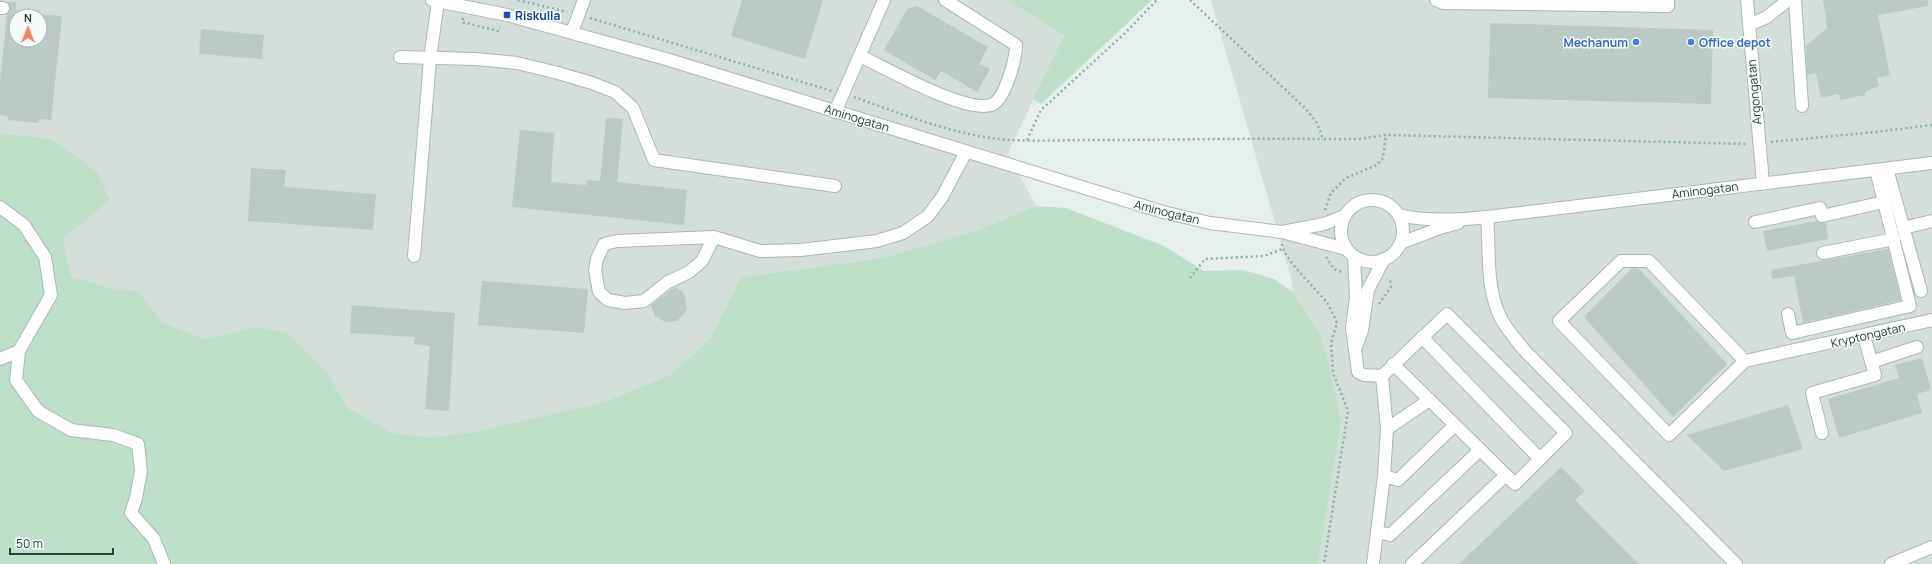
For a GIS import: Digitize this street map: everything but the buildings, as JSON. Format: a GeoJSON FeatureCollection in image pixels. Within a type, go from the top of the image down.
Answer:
{"type":"FeatureCollection","features":[{"type":"Feature","properties":{"kind":"street"},"geometry":{"type":"LineString","coordinates":[[572,32],[584,0]]}},
{"type":"Feature","properties":{"kind":"street"},"geometry":{"type":"LineString","coordinates":[[835,112],[884,0]]}},
{"type":"Feature","properties":{"kind":"street"},"geometry":{"type":"LineString","coordinates":[[860,56],[954,100],[978,106],[991,105],[996,102],[1005,87],[1013,65],[1016,45],[945,0]]}},
{"type":"Feature","properties":{"kind":"street"},"geometry":{"type":"LineString","coordinates":[[1436,0],[1444,3],[1668,6],[1668,0]]}},
{"type":"Feature","properties":{"kind":"street","name":"Argongatan"},"geometry":{"type":"LineString","coordinates":[[1747,0],[1763,183]]}},
{"type":"Feature","properties":{"kind":"street"},"geometry":{"type":"LineString","coordinates":[[1749,26],[1767,17],[1788,0]]}},
{"type":"Feature","properties":{"kind":"street"},"geometry":{"type":"LineString","coordinates":[[1795,0],[1802,106]]}},
{"type":"Feature","properties":{"kind":"street"},"geometry":{"type":"LineString","coordinates":[[414,256],[435,1]]}},
{"type":"Feature","properties":{"kind":"street","name":"Aminogatan"},"geometry":{"type":"LineString","coordinates":[[435,1],[507,15],[572,32],[666,59],[1163,212],[1210,223],[1282,232],[1350,253],[1366,262],[1384,259],[1394,253],[1401,243],[1440,228],[1483,218]]}},
{"type":"Feature","properties":{"kind":"street"},"geometry":{"type":"LineString","coordinates":[[400,57],[475,59],[517,63],[558,72],[615,92],[633,108],[654,160],[835,186]]}},
{"type":"Feature","properties":{"kind":"street"},"geometry":{"type":"LineString","coordinates":[[714,237],[702,262],[689,272],[668,282],[644,301],[625,303],[608,300],[599,292],[595,270],[597,259],[604,244],[617,241],[714,237],[760,251],[801,250],[877,241],[904,233],[928,216],[942,197],[966,152]]}},
{"type":"Feature","properties":{"kind":"street","name":"Aminogatan"},"geometry":{"type":"LineString","coordinates":[[1282,232],[1324,224],[1344,216],[1353,205],[1375,199],[1389,204],[1399,215],[1409,217],[1442,219],[1483,218],[1932,163]]}},
{"type":"Feature","properties":{"kind":"street"},"geometry":{"type":"LineString","coordinates":[[1788,314],[1792,333],[1910,306],[1884,202],[1882,170]]}},
{"type":"Feature","properties":{"kind":"street"},"geometry":{"type":"LineString","coordinates":[[1882,170],[1903,228],[1920,291]]}},
{"type":"Feature","properties":{"kind":"street"},"geometry":{"type":"LineString","coordinates":[[1755,222],[1820,208],[1822,216],[1884,202]]}},
{"type":"Feature","properties":{"kind":"street"},"geometry":{"type":"LineString","coordinates":[[0,207],[24,225],[45,257],[51,295],[19,352],[16,380],[38,411],[71,430],[113,435],[138,444],[141,471],[136,498],[131,513],[154,539],[164,564]]}},
{"type":"Feature","properties":{"kind":"street"},"geometry":{"type":"LineString","coordinates":[[1399,215],[1403,229],[1401,243]]}},
{"type":"Feature","properties":{"kind":"street"},"geometry":{"type":"LineString","coordinates":[[1344,216],[1341,223],[1341,236],[1350,253],[1356,297],[1352,328],[1356,348],[1356,364],[1358,372],[1364,375],[1382,376],[1394,364],[1422,337],[1447,314],[1566,433],[1515,484],[1394,364]]}},
{"type":"Feature","properties":{"kind":"street"},"geometry":{"type":"LineString","coordinates":[[1483,218],[1492,289],[1496,306],[1503,322],[1525,352],[1736,564]]}},
{"type":"Feature","properties":{"kind":"street"},"geometry":{"type":"LineString","coordinates":[[1903,228],[1932,222]]}},
{"type":"Feature","properties":{"kind":"street"},"geometry":{"type":"LineString","coordinates":[[1823,253],[1894,239]]}},
{"type":"Feature","properties":{"kind":"street"},"geometry":{"type":"LineString","coordinates":[[1356,348],[1362,330],[1368,290],[1384,259]]}},
{"type":"Feature","properties":{"kind":"street"},"geometry":{"type":"LineString","coordinates":[[1621,261],[1649,262],[1745,361],[1668,435],[1559,321],[1621,261]]}},
{"type":"Feature","properties":{"kind":"street","name":"Kryptongatan"},"geometry":{"type":"LineString","coordinates":[[1745,361],[1803,350],[1932,320]]}},
{"type":"Feature","properties":{"kind":"street"},"geometry":{"type":"LineString","coordinates":[[1822,433],[1812,393],[1875,375],[1864,336]]}},
{"type":"Feature","properties":{"kind":"street"},"geometry":{"type":"LineString","coordinates":[[1422,337],[1540,459]]}},
{"type":"Feature","properties":{"kind":"street"},"geometry":{"type":"LineString","coordinates":[[1871,362],[1917,347]]}},
{"type":"Feature","properties":{"kind":"street"},"geometry":{"type":"LineString","coordinates":[[0,359],[19,352]]}},
{"type":"Feature","properties":{"kind":"street"},"geometry":{"type":"LineString","coordinates":[[1373,564],[1384,476],[1387,429],[1382,376]]}},
{"type":"Feature","properties":{"kind":"street"},"geometry":{"type":"LineString","coordinates":[[1387,429],[1429,400]]}},
{"type":"Feature","properties":{"kind":"street"},"geometry":{"type":"LineString","coordinates":[[1384,476],[1398,480],[1454,425]]}},
{"type":"Feature","properties":{"kind":"street"},"geometry":{"type":"LineString","coordinates":[[1378,532],[1390,535],[1480,450]]}},
{"type":"Feature","properties":{"kind":"street"},"geometry":{"type":"LineString","coordinates":[[1412,564],[1506,475]]}},
{"type":"Feature","properties":{"kind":"street"},"geometry":{"type":"LineString","coordinates":[[1891,564],[1932,547]]}},
{"type":"Feature","properties":{"kind":"path"},"geometry":{"type":"LineString","coordinates":[[1027,140],[1041,110],[1124,34],[1157,0]]}},
{"type":"Feature","properties":{"kind":"path"},"geometry":{"type":"LineString","coordinates":[[1190,0],[1306,109],[1316,123],[1323,139],[1359,139],[1386,135],[1732,145],[1875,132],[1932,124]]}},
{"type":"Feature","properties":{"kind":"path"},"geometry":{"type":"LineString","coordinates":[[1282,232],[1282,249],[1292,263],[1328,304],[1337,323],[1331,342],[1333,373],[1348,411],[1324,564]]}},
{"type":"Feature","properties":{"kind":"path"},"geometry":{"type":"LineString","coordinates":[[1190,278],[1205,259],[1264,256],[1282,249]]}},
{"type":"Feature","properties":{"kind":"shaded area"},"geometry":{"type":"Polygon","coordinates":[[[0,0],[1007,0],[1064,36],[1008,153],[1036,206],[978,230],[882,258],[741,277],[711,337],[672,374],[604,402],[473,432],[430,437],[393,433],[348,408],[328,374],[253,327],[205,339],[163,323],[138,291],[113,289],[71,276],[63,239],[110,200],[52,139],[0,133],[0,0]]]}},
{"type":"Feature","properties":{"kind":"shaded area"},"geometry":{"type":"Polygon","coordinates":[[[1211,0],[1932,0],[1932,564],[1318,564],[1326,505],[1318,330],[1293,292],[1291,278],[1211,0]]]}},
{"type":"Feature","properties":{"kind":"green space"},"geometry":{"type":"Polygon","coordinates":[[[1007,0],[1152,0],[1041,104],[1033,99],[1064,36],[1007,0]]]}},
{"type":"Feature","properties":{"kind":"green space"},"geometry":{"type":"Polygon","coordinates":[[[0,133],[52,139],[97,172],[110,200],[63,239],[71,276],[113,289],[138,291],[163,323],[205,339],[253,327],[288,333],[328,374],[348,408],[393,433],[430,437],[473,432],[604,402],[672,374],[711,337],[741,277],[882,258],[978,230],[1036,206],[1066,208],[1164,246],[1204,271],[1243,270],[1274,279],[1293,292],[1318,330],[1328,360],[1341,421],[1318,564],[0,564],[0,133]]]}},
{"type":"Feature","properties":{"kind":"place","name":"Riskulla"},"geometry":{"type":"Point","coordinates":[507,15]}},
{"type":"Feature","properties":{"kind":"place","name":"Mechanum"},"geometry":{"type":"Point","coordinates":[1636,42]}},
{"type":"Feature","properties":{"kind":"place","name":"Office depot"},"geometry":{"type":"Point","coordinates":[1691,42]}}]}
